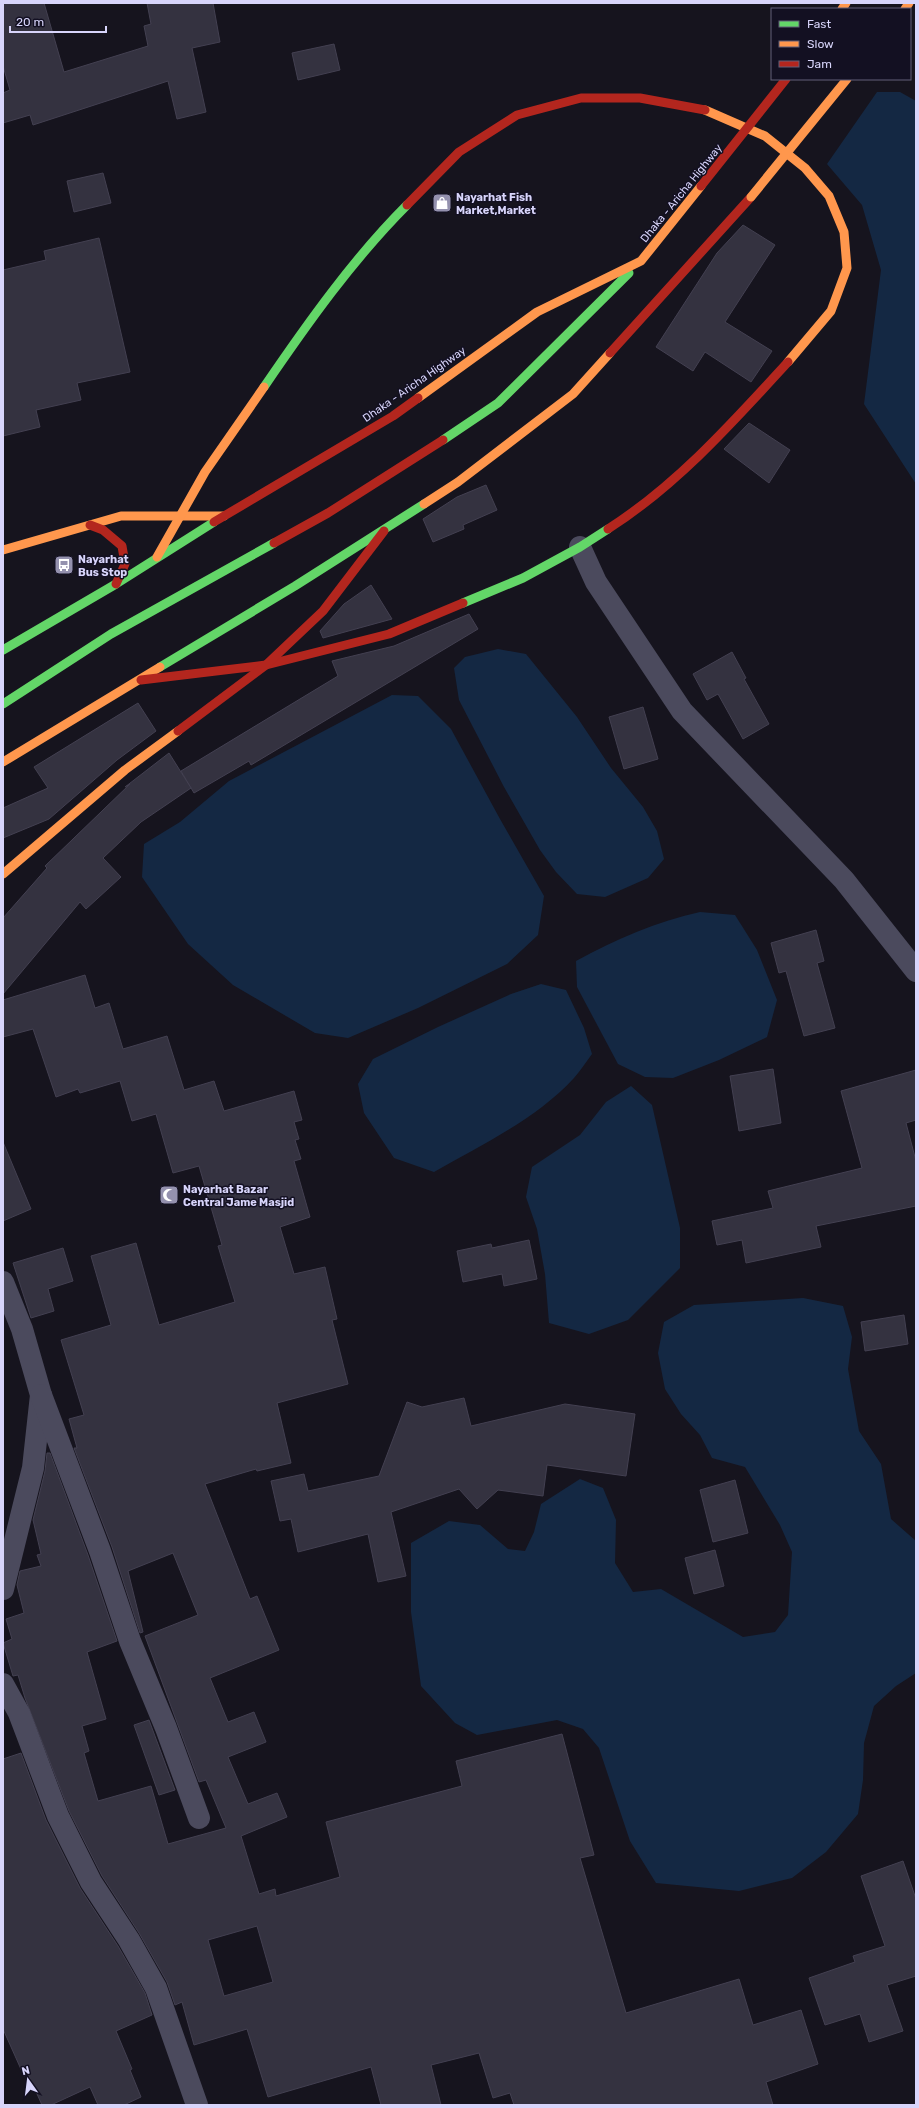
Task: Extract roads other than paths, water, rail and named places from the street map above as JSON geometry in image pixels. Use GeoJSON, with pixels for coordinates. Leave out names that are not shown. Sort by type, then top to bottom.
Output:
{"type":"FeatureCollection","features":[{"type":"Feature","properties":{"kind":"main road","name":"Dhaka - Aricha Highway"},"geometry":{"type":"LineString","coordinates":[[3,650],[116,584],[224,516],[393,416],[537,312],[641,261],[785,80]]}},
{"type":"Feature","properties":{"kind":"main road"},"geometry":{"type":"LineString","coordinates":[[3,762],[295,586],[458,482],[573,394],[751,197],[846,80]]}},
{"type":"Feature","properties":{"kind":"main road"},"geometry":{"type":"LineString","coordinates":[[141,680],[266,665],[389,634],[523,578],[580,547],[636,511],[721,435],[790,360],[831,311],[847,268],[844,232],[829,196],[805,168],[765,136],[704,110],[640,98],[581,98],[517,115],[459,152],[378,234],[292,346],[205,472],[157,558]]}},
{"type":"Feature","properties":{"kind":"main road"},"geometry":{"type":"LineString","coordinates":[[3,704],[111,634],[328,513],[415,459],[498,403],[641,261]]}},
{"type":"Feature","properties":{"kind":"main road"},"geometry":{"type":"LineString","coordinates":[[3,550],[122,516],[224,516]]}},
{"type":"Feature","properties":{"kind":"main road"},"geometry":{"type":"LineString","coordinates":[[90,524],[103,530],[122,546],[125,564],[116,584]]}},
{"type":"Feature","properties":{"kind":"main road"},"geometry":{"type":"LineString","coordinates":[[3,874],[125,770],[266,665],[323,611],[387,526]]}},
{"type":"Feature","properties":{"kind":"street"},"geometry":{"type":"LineString","coordinates":[[580,547],[596,582],[682,711],[844,880],[916,971]]}},
{"type":"Feature","properties":{"kind":"street"},"geometry":{"type":"LineString","coordinates":[[3,1282],[22,1329],[41,1395],[100,1551],[130,1641],[166,1728],[199,1818]]}},
{"type":"Feature","properties":{"kind":"street"},"geometry":{"type":"LineString","coordinates":[[3,1589],[33,1468],[41,1395]]}},
{"type":"Feature","properties":{"kind":"street"},"geometry":{"type":"LineString","coordinates":[[3,1684],[19,1713],[58,1816],[91,1882],[129,1940],[156,1988],[197,2105]]}},
{"type":"Feature","properties":{"kind":"water"},"geometry":{"type":"Polygon","coordinates":[[[877,92],[900,92],[916,101],[916,484],[864,404],[881,270],[862,205],[827,164],[877,92]]]}},
{"type":"Feature","properties":{"kind":"water"},"geometry":{"type":"Polygon","coordinates":[[[498,649],[526,654],[577,717],[611,768],[643,807],[657,831],[664,859],[648,878],[605,897],[577,894],[556,872],[540,850],[504,787],[459,700],[454,668],[465,657],[498,649]]]}},
{"type":"Feature","properties":{"kind":"water"},"geometry":{"type":"Polygon","coordinates":[[[392,695],[418,696],[451,729],[544,896],[538,935],[507,964],[418,1008],[348,1038],[315,1033],[233,985],[188,944],[142,877],[144,844],[180,822],[229,781],[392,695]]]}},
{"type":"Feature","properties":{"kind":"water"},"geometry":{"type":"Polygon","coordinates":[[[700,912],[735,915],[757,950],[777,1000],[767,1037],[719,1060],[673,1078],[645,1077],[618,1064],[577,987],[576,961],[606,945],[636,932],[700,912]]]}},
{"type":"Feature","properties":{"kind":"water"},"geometry":{"type":"Polygon","coordinates":[[[541,984],[566,990],[584,1028],[592,1054],[574,1078],[559,1093],[525,1119],[490,1141],[434,1172],[394,1158],[364,1113],[358,1084],[373,1059],[438,1027],[511,994],[541,984]]]}},
{"type":"Feature","properties":{"kind":"water"},"geometry":{"type":"Polygon","coordinates":[[[631,1086],[652,1105],[680,1228],[680,1268],[628,1320],[589,1334],[549,1323],[545,1274],[537,1229],[526,1197],[532,1167],[580,1135],[606,1102],[631,1086]]]}},
{"type":"Feature","properties":{"kind":"water"},"geometry":{"type":"Polygon","coordinates":[[[803,1298],[843,1306],[852,1337],[848,1369],[859,1431],[881,1464],[891,1519],[916,1541],[916,1673],[896,1686],[874,1706],[864,1743],[863,1780],[858,1814],[826,1852],[792,1878],[739,1891],[656,1883],[630,1841],[599,1748],[583,1729],[557,1720],[477,1735],[455,1723],[421,1686],[411,1612],[411,1543],[449,1521],[480,1525],[508,1549],[525,1551],[534,1532],[541,1504],[580,1479],[603,1488],[616,1520],[615,1563],[633,1592],[661,1589],[743,1637],[775,1632],[788,1615],[792,1552],[780,1525],[745,1467],[712,1458],[700,1435],[681,1414],[665,1389],[658,1353],[664,1322],[694,1305],[803,1298]]]}},
{"type":"Feature","properties":{"kind":"place","name":"Nayarhat Fish Market,Market"},"geometry":{"type":"Point","coordinates":[442,203]}},
{"type":"Feature","properties":{"kind":"place","name":"Nayarhat Bus Stop"},"geometry":{"type":"Point","coordinates":[64,565]}},
{"type":"Feature","properties":{"kind":"place","name":"Nayarhat Bazar Central Jame Masjid"},"geometry":{"type":"Point","coordinates":[169,1195]}}]}
